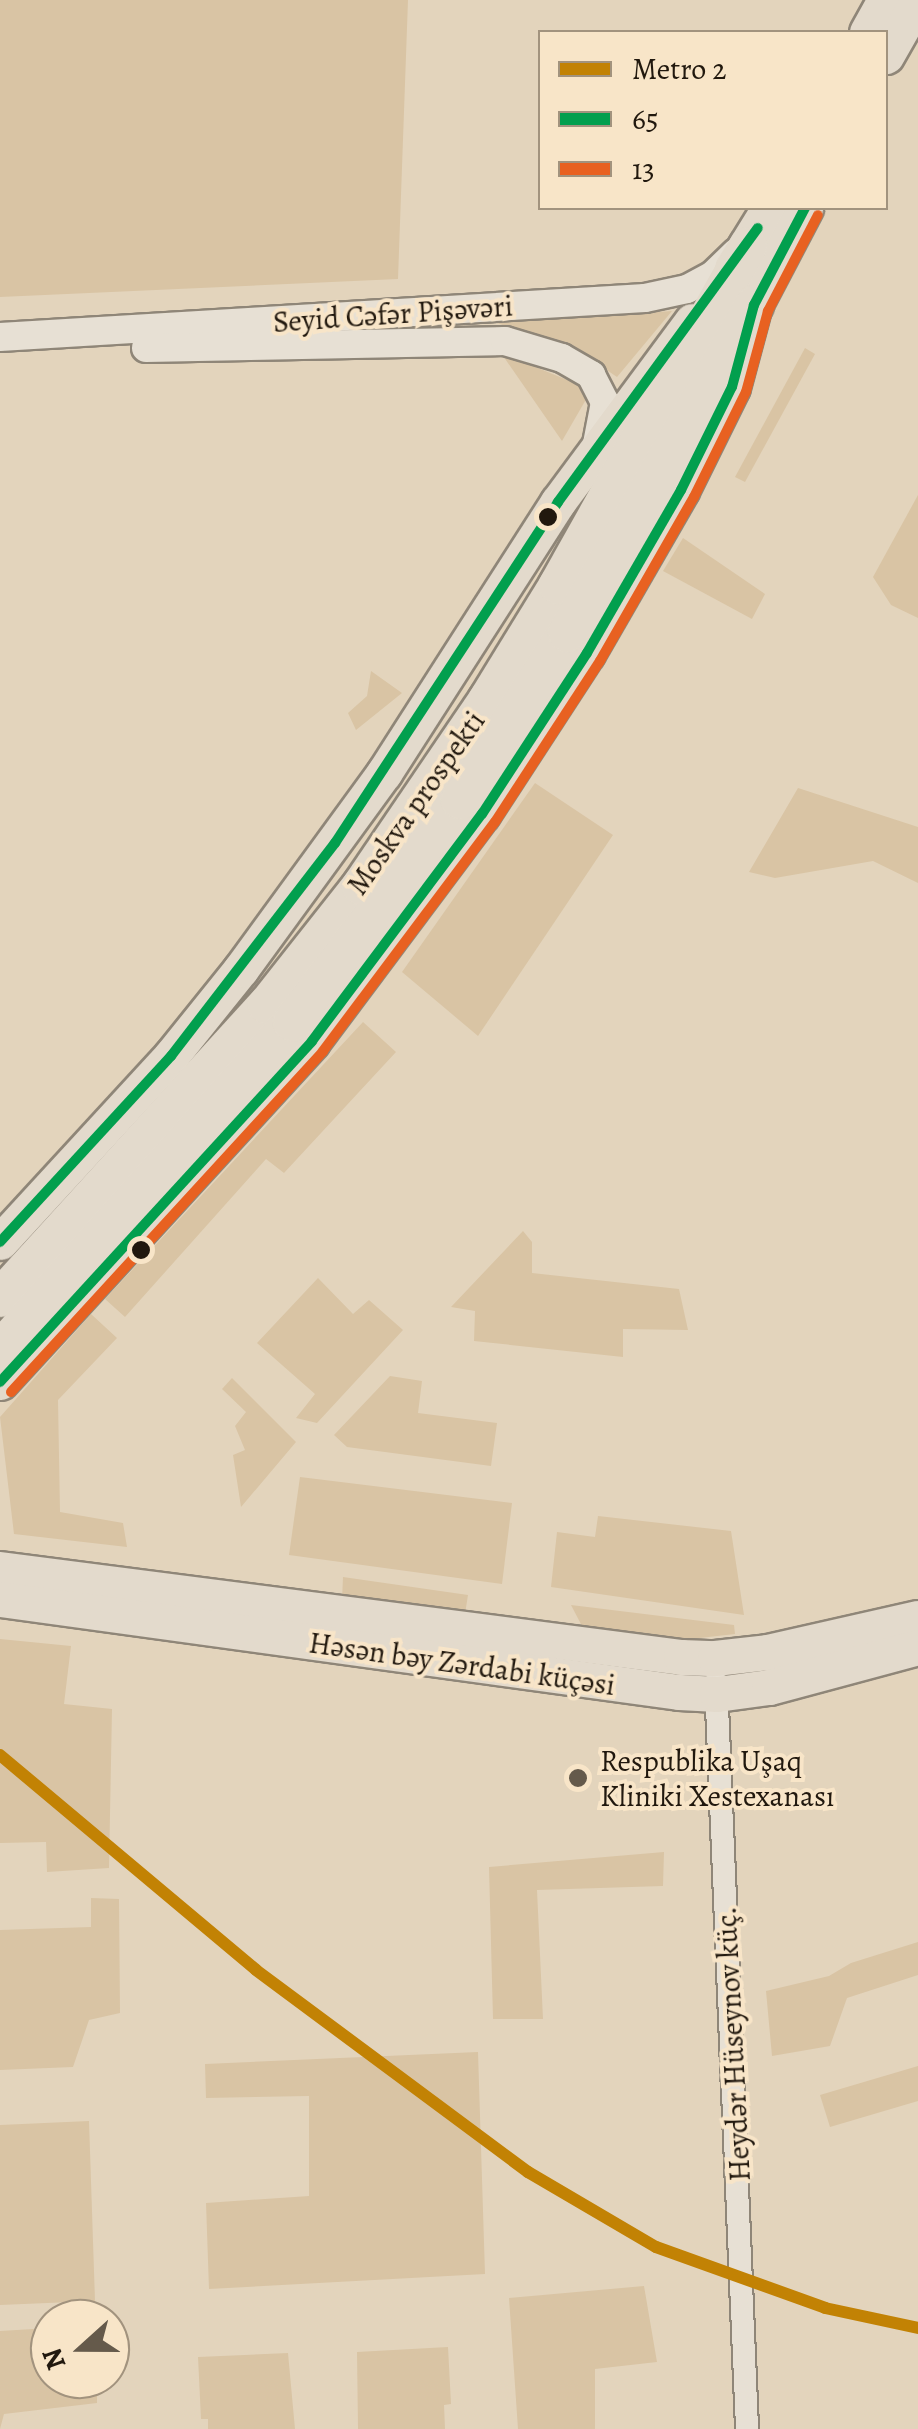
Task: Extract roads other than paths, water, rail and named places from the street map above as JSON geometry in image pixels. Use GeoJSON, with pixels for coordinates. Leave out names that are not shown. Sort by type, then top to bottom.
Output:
{"type":"FeatureCollection","features":[{"type":"Feature","properties":{"kind":"highway","name":"Moskva prospekti"},"geometry":{"type":"LineString","coordinates":[[0,1350],[48,1274],[361,886],[488,699],[558,585],[759,227]]}},
{"type":"Feature","properties":{"kind":"highway","name":"Moskva prospekti"},"geometry":{"type":"LineString","coordinates":[[0,1298],[48,1274],[292,1022],[460,800],[567,633],[754,304]]}},
{"type":"Feature","properties":{"kind":"main road"},"geometry":{"type":"LineString","coordinates":[[868,30],[886,0]]}},
{"type":"Feature","properties":{"kind":"main road"},"geometry":{"type":"LineString","coordinates":[[888,52],[918,0]]}},
{"type":"Feature","properties":{"kind":"main road"},"geometry":{"type":"LineString","coordinates":[[0,1382],[312,1041],[482,814],[588,653],[681,490],[732,386],[754,304],[804,210]]}},
{"type":"Feature","properties":{"kind":"main road"},"geometry":{"type":"LineString","coordinates":[[0,1242],[171,1056],[300,891],[384,773],[596,448],[759,227]]}},
{"type":"Feature","properties":{"kind":"main road"},"geometry":{"type":"LineString","coordinates":[[0,1552],[50,1578]]}},
{"type":"Feature","properties":{"kind":"main road","name":"Həsən bəy Zərdabi küçəsi"},"geometry":{"type":"LineString","coordinates":[[1,1589],[50,1578],[698,1657],[767,1652],[918,1618]]}},
{"type":"Feature","properties":{"kind":"main road","name":"Həsən bəy Zərdabi küçəsi"},"geometry":{"type":"LineString","coordinates":[[1,1589],[679,1692],[717,1694],[768,1687],[918,1646]]}},
{"type":"Feature","properties":{"kind":"main road"},"geometry":{"type":"LineString","coordinates":[[679,1692],[698,1657]]}},
{"type":"Feature","properties":{"kind":"street","name":"Seyid Cəfər Pişəvəri"},"geometry":{"type":"LineString","coordinates":[[0,356],[394,329],[672,293],[713,275],[759,227]]}},
{"type":"Feature","properties":{"kind":"street","name":"Seyid Cəfər Pişəvəri"},"geometry":{"type":"LineString","coordinates":[[0,336],[394,329],[505,341],[578,365],[592,375],[605,402],[596,448]]}},
{"type":"Feature","properties":{"kind":"street","name":"Heydər Hüseynov küç."},"geometry":{"type":"LineString","coordinates":[[698,1657],[717,1694],[746,2429]]}},
{"type":"Feature","properties":{"kind":"metro line","name":"2"},"geometry":{"type":"LineString","coordinates":[[0,1755],[256,1970],[528,2172],[656,2247],[825,2308],[918,2328]]}},
{"type":"Feature","properties":{"kind":"place","name":"Respublika Uşaq Kliniki Xestexanası"},"geometry":{"type":"Point","coordinates":[578,1778]}}]}
